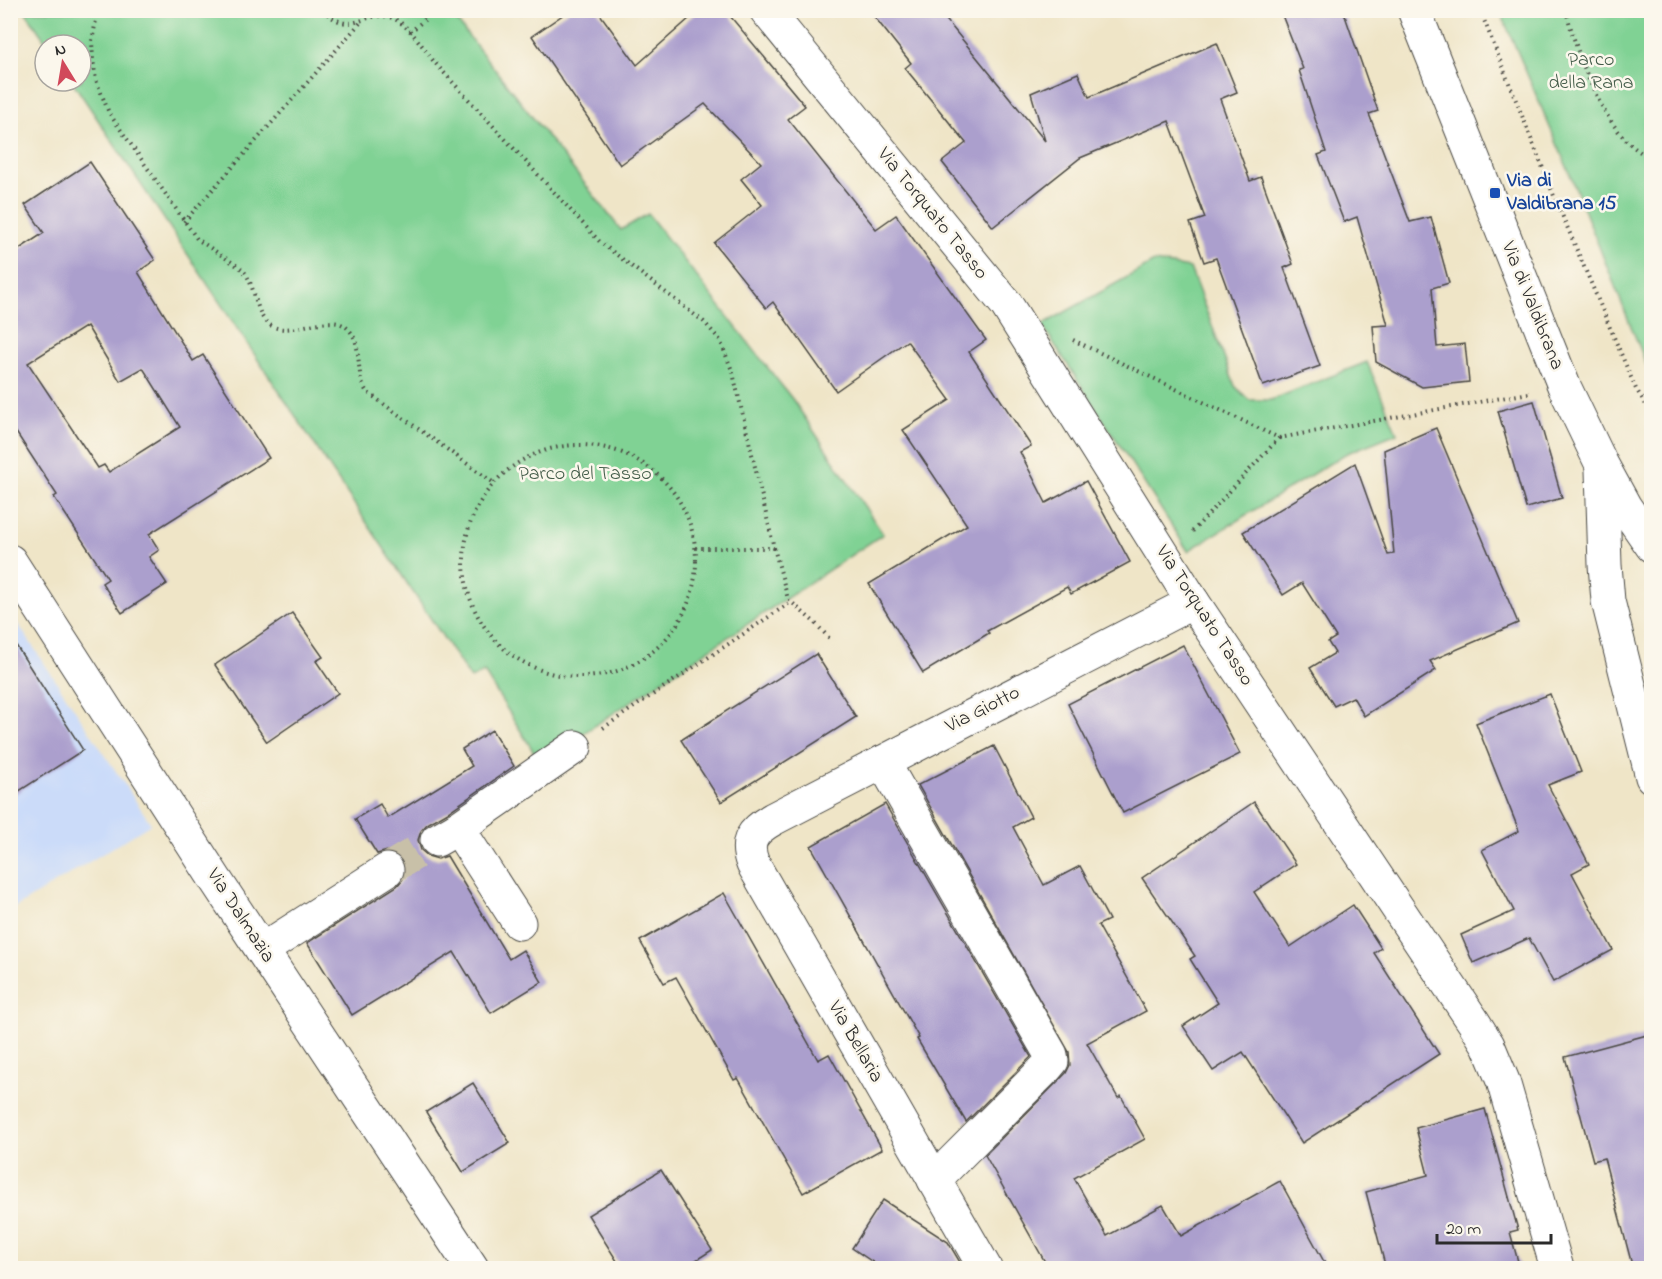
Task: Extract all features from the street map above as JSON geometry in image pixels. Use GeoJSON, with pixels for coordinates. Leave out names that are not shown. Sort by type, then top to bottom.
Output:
{"type":"FeatureCollection","features":[{"type":"Feature","properties":{"kind":"street","name":"Via Torquato Tasso"},"geometry":{"type":"LineString","coordinates":[[766,10],[1006,304],[1193,602],[1488,1045],[1503,1081],[1557,1269]]}},
{"type":"Feature","properties":{"kind":"street","name":"Via di Valdibrana"},"geometry":{"type":"LineString","coordinates":[[1414,10],[1564,386],[1625,507],[1652,546]]}},
{"type":"Feature","properties":{"kind":"street"},"geometry":{"type":"LineString","coordinates":[[1602,465],[1608,601],[1652,777]]}},
{"type":"Feature","properties":{"kind":"street","name":"Via Dalmazia"},"geometry":{"type":"LineString","coordinates":[[10,561],[471,1269]]}},
{"type":"Feature","properties":{"kind":"street","name":"Via Giotto"},"geometry":{"type":"LineString","coordinates":[[773,819],[1193,602]]}},
{"type":"Feature","properties":{"kind":"street"},"geometry":{"type":"LineString","coordinates":[[519,923],[448,834],[575,747]]}},
{"type":"Feature","properties":{"kind":"street"},"geometry":{"type":"LineString","coordinates":[[884,762],[1051,1055],[1052,1061],[934,1180]]}},
{"type":"Feature","properties":{"kind":"street","name":"Via Bellaria"},"geometry":{"type":"LineString","coordinates":[[773,819],[755,832],[749,842],[748,853],[753,864],[985,1269]]}},
{"type":"Feature","properties":{"kind":"street"},"geometry":{"type":"LineString","coordinates":[[262,950],[387,870]]}},
{"type":"Feature","properties":{"kind":"path"},"geometry":{"type":"LineString","coordinates":[[98,10],[92,41],[93,60],[96,80],[109,113],[184,222],[204,245],[242,268],[247,274],[264,320],[269,325],[284,329],[330,323],[346,327],[355,341],[360,378],[368,392],[494,483]]}},
{"type":"Feature","properties":{"kind":"path"},"geometry":{"type":"LineString","coordinates":[[323,10],[339,23],[350,24],[379,17],[390,18],[410,32],[435,63],[600,242],[704,322],[720,340],[733,373],[788,599],[831,640]]}},
{"type":"Feature","properties":{"kind":"path"},"geometry":{"type":"LineString","coordinates":[[410,32],[436,10]]}},
{"type":"Feature","properties":{"kind":"path"},"geometry":{"type":"LineString","coordinates":[[1480,10],[1572,239],[1636,388],[1652,414]]}},
{"type":"Feature","properties":{"kind":"path"},"geometry":{"type":"LineString","coordinates":[[1566,10],[1574,44],[1608,119],[1640,154],[1652,159]]}},
{"type":"Feature","properties":{"kind":"path"},"geometry":{"type":"LineString","coordinates":[[184,222],[362,21]]}},
{"type":"Feature","properties":{"kind":"path"},"geometry":{"type":"LineString","coordinates":[[1063,335],[1279,438],[1519,395]]}},
{"type":"Feature","properties":{"kind":"path"},"geometry":{"type":"LineString","coordinates":[[1190,534],[1279,438]]}},
{"type":"Feature","properties":{"kind":"path"},"geometry":{"type":"LineString","coordinates":[[583,445],[615,451],[645,465],[670,488],[687,516],[695,548],[696,569],[692,590],[675,628],[645,657],[607,674],[585,677],[544,672],[507,652],[479,620],[468,591],[464,560],[465,539],[471,519],[494,483],[519,462],[550,450],[583,445]]}},
{"type":"Feature","properties":{"kind":"path"},"geometry":{"type":"LineString","coordinates":[[695,548],[774,548]]}},
{"type":"Feature","properties":{"kind":"path"},"geometry":{"type":"LineString","coordinates":[[575,747],[791,602]]}},
{"type":"Feature","properties":{"kind":"shaded area"},"geometry":{"type":"Polygon","coordinates":[[[10,612],[151,824],[11,910],[10,910],[10,612]]]}},
{"type":"Feature","properties":{"kind":"green space","name":"Parco del Tasso"},"geometry":{"type":"Polygon","coordinates":[[[25,11],[449,11],[621,230],[648,214],[793,400],[883,534],[540,762],[484,672],[471,679],[80,93],[93,93],[93,33],[40,33],[25,11]]]}},
{"type":"Feature","properties":{"kind":"green space","name":"Parco della Rana"},"geometry":{"type":"Polygon","coordinates":[[[1500,11],[1651,11],[1651,376],[1567,167],[1500,11]]]}},
{"type":"Feature","properties":{"kind":"green space"},"geometry":{"type":"Polygon","coordinates":[[[1154,262],[1190,268],[1235,386],[1249,400],[1271,400],[1367,362],[1397,433],[1345,454],[1188,551],[1042,325],[1154,262]]]}},
{"type":"Feature","properties":{"kind":"building"},"geometry":{"type":"Polygon","coordinates":[[[570,10],[597,10],[637,65],[699,10],[725,10],[805,106],[788,119],[876,229],[896,215],[986,340],[969,352],[1031,446],[1020,452],[1046,503],[1086,481],[1130,562],[1071,594],[1067,587],[987,631],[989,633],[923,673],[869,584],[967,525],[903,430],[950,400],[907,341],[836,391],[773,302],[766,308],[714,243],[762,205],[741,179],[761,163],[705,104],[620,165],[532,36],[570,10]]]}},
{"type":"Feature","properties":{"kind":"building"},"geometry":{"type":"Polygon","coordinates":[[[869,10],[939,11],[1045,141],[1031,93],[1078,73],[1089,97],[1217,43],[1237,92],[1220,99],[1250,181],[1261,177],[1293,264],[1284,268],[1320,366],[1263,386],[1216,258],[1204,262],[1190,223],[1205,218],[1169,121],[1080,158],[993,227],[942,162],[966,143],[905,68],[911,63],[869,10]]]}},
{"type":"Feature","properties":{"kind":"building"},"geometry":{"type":"Polygon","coordinates":[[[1280,10],[1343,10],[1378,111],[1369,114],[1410,222],[1431,217],[1449,283],[1432,288],[1437,347],[1465,344],[1469,382],[1422,387],[1376,362],[1373,326],[1388,325],[1357,217],[1344,222],[1318,155],[1326,152],[1299,70],[1303,69],[1280,10]]]}},
{"type":"Feature","properties":{"kind":"building"},"geometry":{"type":"Polygon","coordinates":[[[90,162],[155,260],[138,272],[193,361],[203,355],[269,458],[149,534],[159,550],[149,557],[167,584],[122,613],[102,583],[108,579],[54,497],[57,495],[10,423],[10,255],[44,233],[25,205],[90,162]],[[87,326],[28,363],[98,468],[104,465],[109,472],[180,427],[143,368],[120,381],[87,326]]]}},
{"type":"Feature","properties":{"kind":"building"},"geometry":{"type":"Polygon","coordinates":[[[1534,401],[1562,498],[1526,508],[1498,411],[1534,401]]]}},
{"type":"Feature","properties":{"kind":"building"},"geometry":{"type":"Polygon","coordinates":[[[1436,428],[1518,623],[1430,661],[1436,670],[1364,716],[1353,697],[1334,706],[1310,668],[1335,653],[1328,642],[1336,637],[1302,583],[1283,595],[1243,532],[1355,463],[1388,555],[1394,554],[1384,450],[1436,428]]]}},
{"type":"Feature","properties":{"kind":"building"},"geometry":{"type":"Polygon","coordinates":[[[292,613],[323,657],[316,661],[338,693],[267,742],[215,665],[292,613]]]}},
{"type":"Feature","properties":{"kind":"building"},"geometry":{"type":"Polygon","coordinates":[[[10,636],[83,750],[10,797],[10,636]]]}},
{"type":"Feature","properties":{"kind":"building"},"geometry":{"type":"Polygon","coordinates":[[[1183,645],[1240,754],[1123,813],[1068,704],[1183,645]]]}},
{"type":"Feature","properties":{"kind":"building"},"geometry":{"type":"Polygon","coordinates":[[[816,654],[856,717],[721,802],[681,740],[816,654]]]}},
{"type":"Feature","properties":{"kind":"building"},"geometry":{"type":"Polygon","coordinates":[[[1550,694],[1581,772],[1548,785],[1589,864],[1572,873],[1613,950],[1553,982],[1529,938],[1473,963],[1461,935],[1514,911],[1482,850],[1519,831],[1476,723],[1550,694]]]}},
{"type":"Feature","properties":{"kind":"building"},"geometry":{"type":"Polygon","coordinates":[[[492,730],[514,766],[427,824],[418,840],[421,850],[428,856],[438,859],[447,856],[509,959],[523,950],[542,982],[491,1013],[454,952],[352,1015],[307,943],[397,886],[406,870],[403,860],[396,854],[387,851],[377,854],[355,819],[380,804],[388,818],[472,766],[462,749],[492,730]]]}},
{"type":"Feature","properties":{"kind":"building"},"geometry":{"type":"Polygon","coordinates":[[[994,746],[1031,817],[1013,827],[1044,885],[1080,866],[1109,920],[1098,925],[1146,1011],[1087,1043],[1118,1098],[1121,1096],[1145,1139],[1074,1178],[1107,1236],[1163,1205],[1181,1236],[1280,1181],[1328,1269],[1049,1269],[985,1155],[1066,1073],[1070,1065],[1069,1052],[918,785],[994,746]]]}},
{"type":"Feature","properties":{"kind":"building"},"geometry":{"type":"Polygon","coordinates":[[[1254,802],[1296,864],[1254,892],[1290,947],[1353,905],[1381,948],[1374,953],[1439,1054],[1302,1143],[1243,1052],[1213,1071],[1183,1026],[1218,1003],[1190,959],[1195,956],[1142,878],[1254,802]]]}},
{"type":"Feature","properties":{"kind":"building"},"geometry":{"type":"Polygon","coordinates":[[[885,804],[1031,1057],[966,1122],[917,1039],[919,1038],[811,846],[885,804]]]}},
{"type":"Feature","properties":{"kind":"building"},"geometry":{"type":"Polygon","coordinates":[[[724,893],[818,1060],[829,1054],[882,1149],[803,1193],[738,1078],[734,1080],[676,977],[664,983],[640,941],[724,893]]]}},
{"type":"Feature","properties":{"kind":"building"},"geometry":{"type":"Polygon","coordinates":[[[1647,1035],[1652,1052],[1652,1269],[1633,1269],[1604,1158],[1593,1161],[1565,1057],[1647,1035]]]}},
{"type":"Feature","properties":{"kind":"building"},"geometry":{"type":"Polygon","coordinates":[[[473,1083],[510,1143],[463,1172],[426,1112],[473,1083]]]}},
{"type":"Feature","properties":{"kind":"building"},"geometry":{"type":"Polygon","coordinates":[[[1485,1109],[1518,1230],[1510,1232],[1520,1269],[1386,1269],[1366,1192],[1428,1175],[1416,1128],[1485,1109]]]}},
{"type":"Feature","properties":{"kind":"building"},"geometry":{"type":"Polygon","coordinates":[[[661,1170],[712,1250],[682,1269],[622,1269],[588,1215],[661,1170]]]}},
{"type":"Feature","properties":{"kind":"building"},"geometry":{"type":"Polygon","coordinates":[[[883,1200],[948,1242],[964,1269],[883,1269],[852,1248],[883,1200]]]}},
{"type":"Feature","properties":{"kind":"tunnel"},"geometry":{"type":"LineString","coordinates":[[387,870],[437,840]]}},
{"type":"Feature","properties":{"kind":"place","name":"Via di Valdibrana 15"},"geometry":{"type":"Point","coordinates":[1495,193]}}]}
